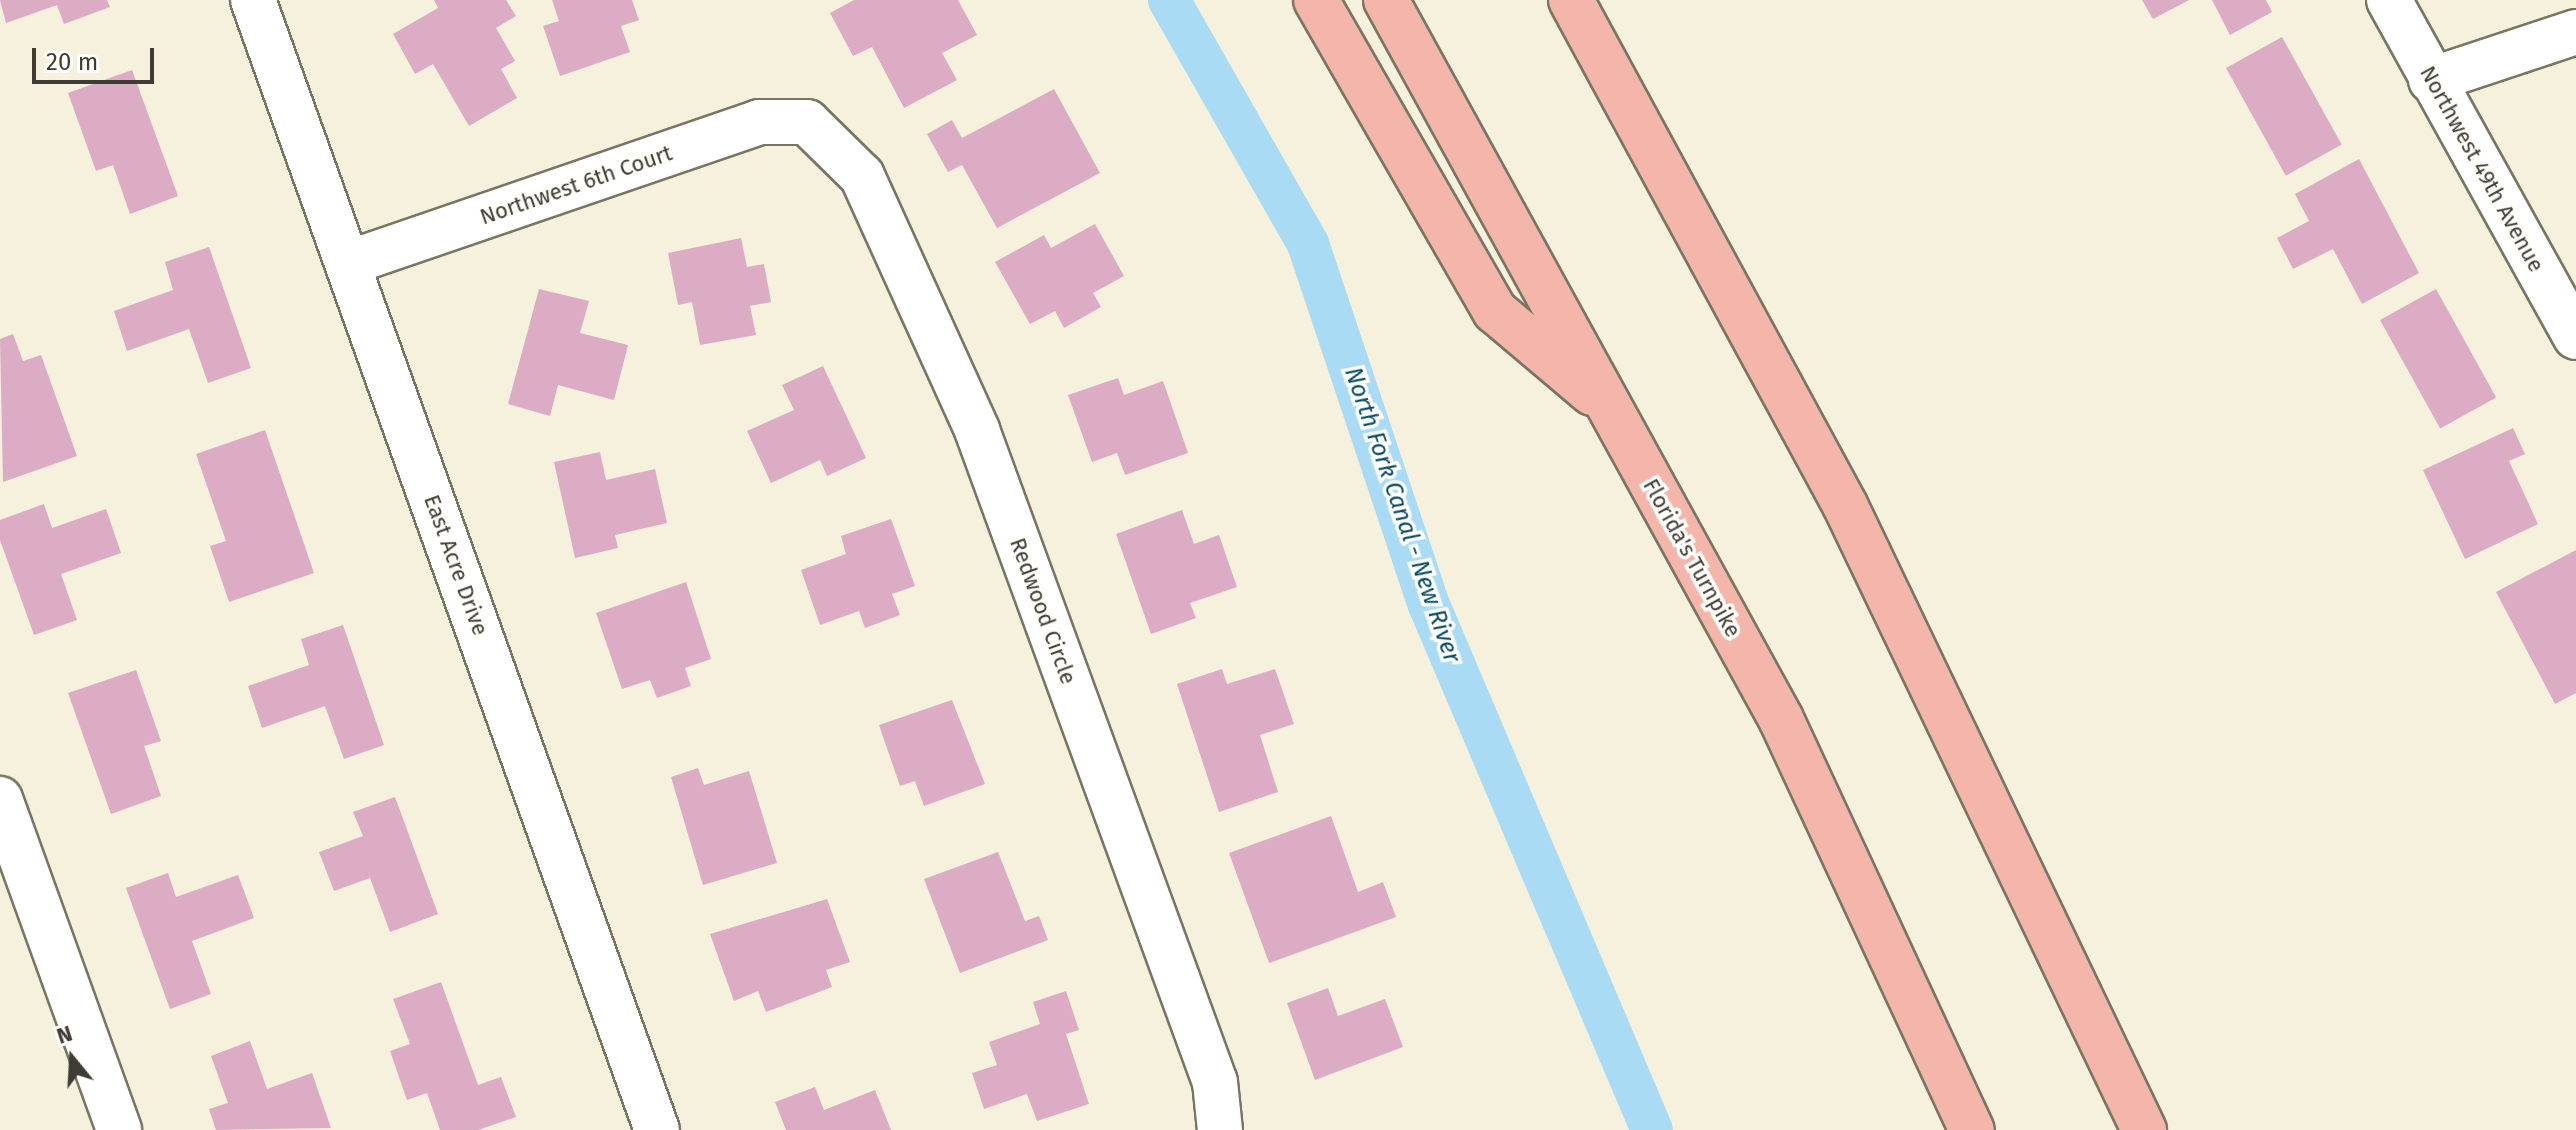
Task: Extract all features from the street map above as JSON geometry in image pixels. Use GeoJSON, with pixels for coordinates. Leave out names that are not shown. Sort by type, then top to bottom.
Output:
{"type":"FeatureCollection","features":[{"type":"Feature","properties":{"kind":"highway"},"geometry":{"type":"LineString","coordinates":[[1316,0],[1495,311],[1610,408]]}},
{"type":"Feature","properties":{"kind":"highway","name":"Florida's Turnpike"},"geometry":{"type":"LineString","coordinates":[[1386,0],[1781,719],[1972,1130]]}},
{"type":"Feature","properties":{"kind":"highway"},"geometry":{"type":"LineString","coordinates":[[1571,0],[1845,505],[2144,1130]]}},
{"type":"Feature","properties":{"kind":"street","name":"East Acre Drive"},"geometry":{"type":"LineString","coordinates":[[253,0],[657,1130]]}},
{"type":"Feature","properties":{"kind":"street","name":"Northwest 49th Avenue"},"geometry":{"type":"LineString","coordinates":[[2389,0],[2576,337]]}},
{"type":"Feature","properties":{"kind":"street"},"geometry":{"type":"LineString","coordinates":[[2431,80],[2576,32]]}},
{"type":"Feature","properties":{"kind":"street","name":"Northwest 6th Court"},"geometry":{"type":"LineString","coordinates":[[348,263],[759,122],[807,122]]}},
{"type":"Feature","properties":{"kind":"street","name":"Redwood Circle"},"geometry":{"type":"LineString","coordinates":[[807,122],[862,176],[977,430],[1215,1082],[1220,1130]]}},
{"type":"Feature","properties":{"kind":"street"},"geometry":{"type":"LineString","coordinates":[[0,799],[119,1130]]}},
{"type":"Feature","properties":{"kind":"building"},"geometry":{"type":"Polygon","coordinates":[[[0,0],[107,0],[110,7],[64,24],[57,5],[6,23],[0,0]]]}},
{"type":"Feature","properties":{"kind":"building"},"geometry":{"type":"Polygon","coordinates":[[[434,0],[506,0],[516,16],[496,28],[515,61],[501,69],[517,98],[469,126],[433,64],[415,74],[393,34],[438,8],[434,0]]]}},
{"type":"Feature","properties":{"kind":"building"},"geometry":{"type":"Polygon","coordinates":[[[552,0],[632,0],[639,20],[621,26],[630,52],[560,76],[543,26],[559,21],[552,0]]]}},
{"type":"Feature","properties":{"kind":"building"},"geometry":{"type":"Polygon","coordinates":[[[854,0],[958,0],[977,35],[942,53],[957,80],[904,108],[872,47],[853,56],[830,13],[854,0]]]}},
{"type":"Feature","properties":{"kind":"building"},"geometry":{"type":"Polygon","coordinates":[[[2142,0],[2189,0],[2153,19],[2142,0]]]}},
{"type":"Feature","properties":{"kind":"building"},"geometry":{"type":"Polygon","coordinates":[[[2212,0],[2266,0],[2272,12],[2230,35],[2212,0]]]}},
{"type":"Feature","properties":{"kind":"building"},"geometry":{"type":"Polygon","coordinates":[[[2282,37],[2342,145],[2286,176],[2226,68],[2282,37]]]}},
{"type":"Feature","properties":{"kind":"building"},"geometry":{"type":"Polygon","coordinates":[[[132,70],[178,196],[130,214],[113,165],[96,171],[68,93],[132,70]]]}},
{"type":"Feature","properties":{"kind":"building"},"geometry":{"type":"Polygon","coordinates":[[[1054,89],[1100,173],[997,228],[962,165],[948,172],[927,134],[952,120],[962,138],[1054,89]]]}},
{"type":"Feature","properties":{"kind":"building"},"geometry":{"type":"Polygon","coordinates":[[[2359,159],[2419,273],[2362,304],[2333,249],[2293,269],[2277,238],[2309,221],[2295,194],[2359,159]]]}},
{"type":"Feature","properties":{"kind":"building"},"geometry":{"type":"Polygon","coordinates":[[[1095,224],[1124,276],[1093,293],[1101,307],[1064,328],[1055,311],[1030,324],[995,262],[1044,235],[1051,248],[1095,224]]]}},
{"type":"Feature","properties":{"kind":"building"},"geometry":{"type":"Polygon","coordinates":[[[741,238],[747,267],[764,264],[771,302],[750,306],[756,335],[700,345],[692,302],[678,305],[668,253],[741,238]]]}},
{"type":"Feature","properties":{"kind":"building"},"geometry":{"type":"Polygon","coordinates":[[[209,247],[251,368],[208,383],[189,329],[127,351],[114,311],[173,290],[165,262],[209,247]]]}},
{"type":"Feature","properties":{"kind":"building"},"geometry":{"type":"Polygon","coordinates":[[[539,289],[589,301],[580,333],[628,345],[614,400],[558,385],[550,416],[508,404],[539,289]]]}},
{"type":"Feature","properties":{"kind":"building"},"geometry":{"type":"Polygon","coordinates":[[[2436,289],[2496,397],[2440,428],[2380,320],[2436,289]]]}},
{"type":"Feature","properties":{"kind":"building"},"geometry":{"type":"Polygon","coordinates":[[[13,334],[23,361],[41,355],[77,456],[3,482],[0,339],[13,334]]]}},
{"type":"Feature","properties":{"kind":"building"},"geometry":{"type":"Polygon","coordinates":[[[823,366],[866,458],[827,476],[820,460],[771,483],[747,431],[794,410],[782,385],[823,366]]]}},
{"type":"Feature","properties":{"kind":"building"},"geometry":{"type":"Polygon","coordinates":[[[1118,378],[1124,395],[1163,381],[1188,453],[1125,475],[1117,453],[1092,462],[1068,395],[1118,378]]]}},
{"type":"Feature","properties":{"kind":"building"},"geometry":{"type":"Polygon","coordinates":[[[2513,428],[2525,454],[2509,461],[2538,524],[2465,559],[2423,470],[2513,428]]]}},
{"type":"Feature","properties":{"kind":"building"},"geometry":{"type":"Polygon","coordinates":[[[265,430],[314,573],[229,602],[210,546],[226,541],[196,454],[265,430]]]}},
{"type":"Feature","properties":{"kind":"building"},"geometry":{"type":"Polygon","coordinates":[[[600,452],[606,480],[655,469],[667,523],[615,535],[618,548],[575,558],[554,462],[600,452]]]}},
{"type":"Feature","properties":{"kind":"building"},"geometry":{"type":"Polygon","coordinates":[[[44,504],[52,528],[106,509],[121,553],[61,574],[77,620],[34,635],[0,540],[0,520],[44,504]]]}},
{"type":"Feature","properties":{"kind":"building"},"geometry":{"type":"Polygon","coordinates":[[[1182,510],[1194,544],[1219,535],[1237,587],[1190,603],[1196,618],[1151,634],[1116,534],[1182,510]]]}},
{"type":"Feature","properties":{"kind":"building"},"geometry":{"type":"Polygon","coordinates":[[[891,519],[915,586],[892,594],[900,615],[865,628],[859,611],[820,625],[801,570],[846,554],[841,536],[891,519]]]}},
{"type":"Feature","properties":{"kind":"building"},"geometry":{"type":"Polygon","coordinates":[[[2576,550],[2576,693],[2555,704],[2496,592],[2576,550]]]}},
{"type":"Feature","properties":{"kind":"building"},"geometry":{"type":"Polygon","coordinates":[[[686,582],[711,659],[685,668],[691,686],[657,698],[650,680],[622,689],[596,613],[686,582]]]}},
{"type":"Feature","properties":{"kind":"building"},"geometry":{"type":"Polygon","coordinates":[[[343,625],[384,745],[344,759],[325,706],[262,728],[248,686],[309,665],[301,639],[343,625]]]}},
{"type":"Feature","properties":{"kind":"building"},"geometry":{"type":"Polygon","coordinates":[[[1222,669],[1227,684],[1275,669],[1294,724],[1260,735],[1278,792],[1219,812],[1177,684],[1222,669]]]}},
{"type":"Feature","properties":{"kind":"building"},"geometry":{"type":"Polygon","coordinates":[[[136,670],[161,741],[144,746],[161,796],[111,814],[68,693],[136,670]]]}},
{"type":"Feature","properties":{"kind":"building"},"geometry":{"type":"Polygon","coordinates":[[[952,700],[985,784],[924,806],[915,781],[900,786],[879,725],[952,700]]]}},
{"type":"Feature","properties":{"kind":"building"},"geometry":{"type":"Polygon","coordinates":[[[698,768],[704,785],[749,771],[777,863],[703,885],[671,777],[698,768]]]}},
{"type":"Feature","properties":{"kind":"building"},"geometry":{"type":"Polygon","coordinates":[[[395,797],[438,914],[390,932],[370,878],[334,891],[319,852],[363,836],[353,812],[395,797]]]}},
{"type":"Feature","properties":{"kind":"building"},"geometry":{"type":"Polygon","coordinates":[[[1331,816],[1358,892],[1383,882],[1396,917],[1269,963],[1229,853],[1331,816]]]}},
{"type":"Feature","properties":{"kind":"building"},"geometry":{"type":"Polygon","coordinates":[[[998,852],[1025,921],[1039,916],[1048,940],[960,973],[924,879],[998,852]]]}},
{"type":"Feature","properties":{"kind":"building"},"geometry":{"type":"Polygon","coordinates":[[[168,873],[176,897],[238,875],[254,918],[192,941],[211,994],[170,1009],[126,888],[168,873]]]}},
{"type":"Feature","properties":{"kind":"building"},"geometry":{"type":"Polygon","coordinates":[[[827,899],[850,962],[826,970],[832,987],[766,1012],[758,991],[734,1001],[710,934],[827,899]]]}},
{"type":"Feature","properties":{"kind":"building"},"geometry":{"type":"Polygon","coordinates":[[[441,982],[478,1085],[501,1077],[516,1117],[478,1130],[440,1130],[427,1093],[407,1100],[390,1051],[410,1044],[393,999],[441,982]]]}},
{"type":"Feature","properties":{"kind":"building"},"geometry":{"type":"Polygon","coordinates":[[[1328,988],[1338,1016],[1385,999],[1403,1047],[1315,1080],[1287,1003],[1328,988]]]}},
{"type":"Feature","properties":{"kind":"building"},"geometry":{"type":"Polygon","coordinates":[[[1066,991],[1079,1030],[1066,1034],[1089,1104],[1037,1121],[1027,1094],[984,1109],[972,1073],[997,1065],[989,1042],[1040,1024],[1033,1002],[1066,991]]]}},
{"type":"Feature","properties":{"kind":"building"},"geometry":{"type":"Polygon","coordinates":[[[250,1041],[267,1089],[312,1073],[331,1128],[216,1130],[209,1109],[228,1103],[211,1056],[250,1041]]]}},
{"type":"Feature","properties":{"kind":"building"},"geometry":{"type":"Polygon","coordinates":[[[815,1087],[824,1110],[875,1090],[891,1130],[786,1130],[775,1102],[815,1087]]]}},
{"type":"Feature","properties":{"kind":"waterway","name":"North Fork Canal - New River"},"geometry":{"type":"LineString","coordinates":[[1169,0],[1308,244],[1429,605],[1652,1130]]}}]}
